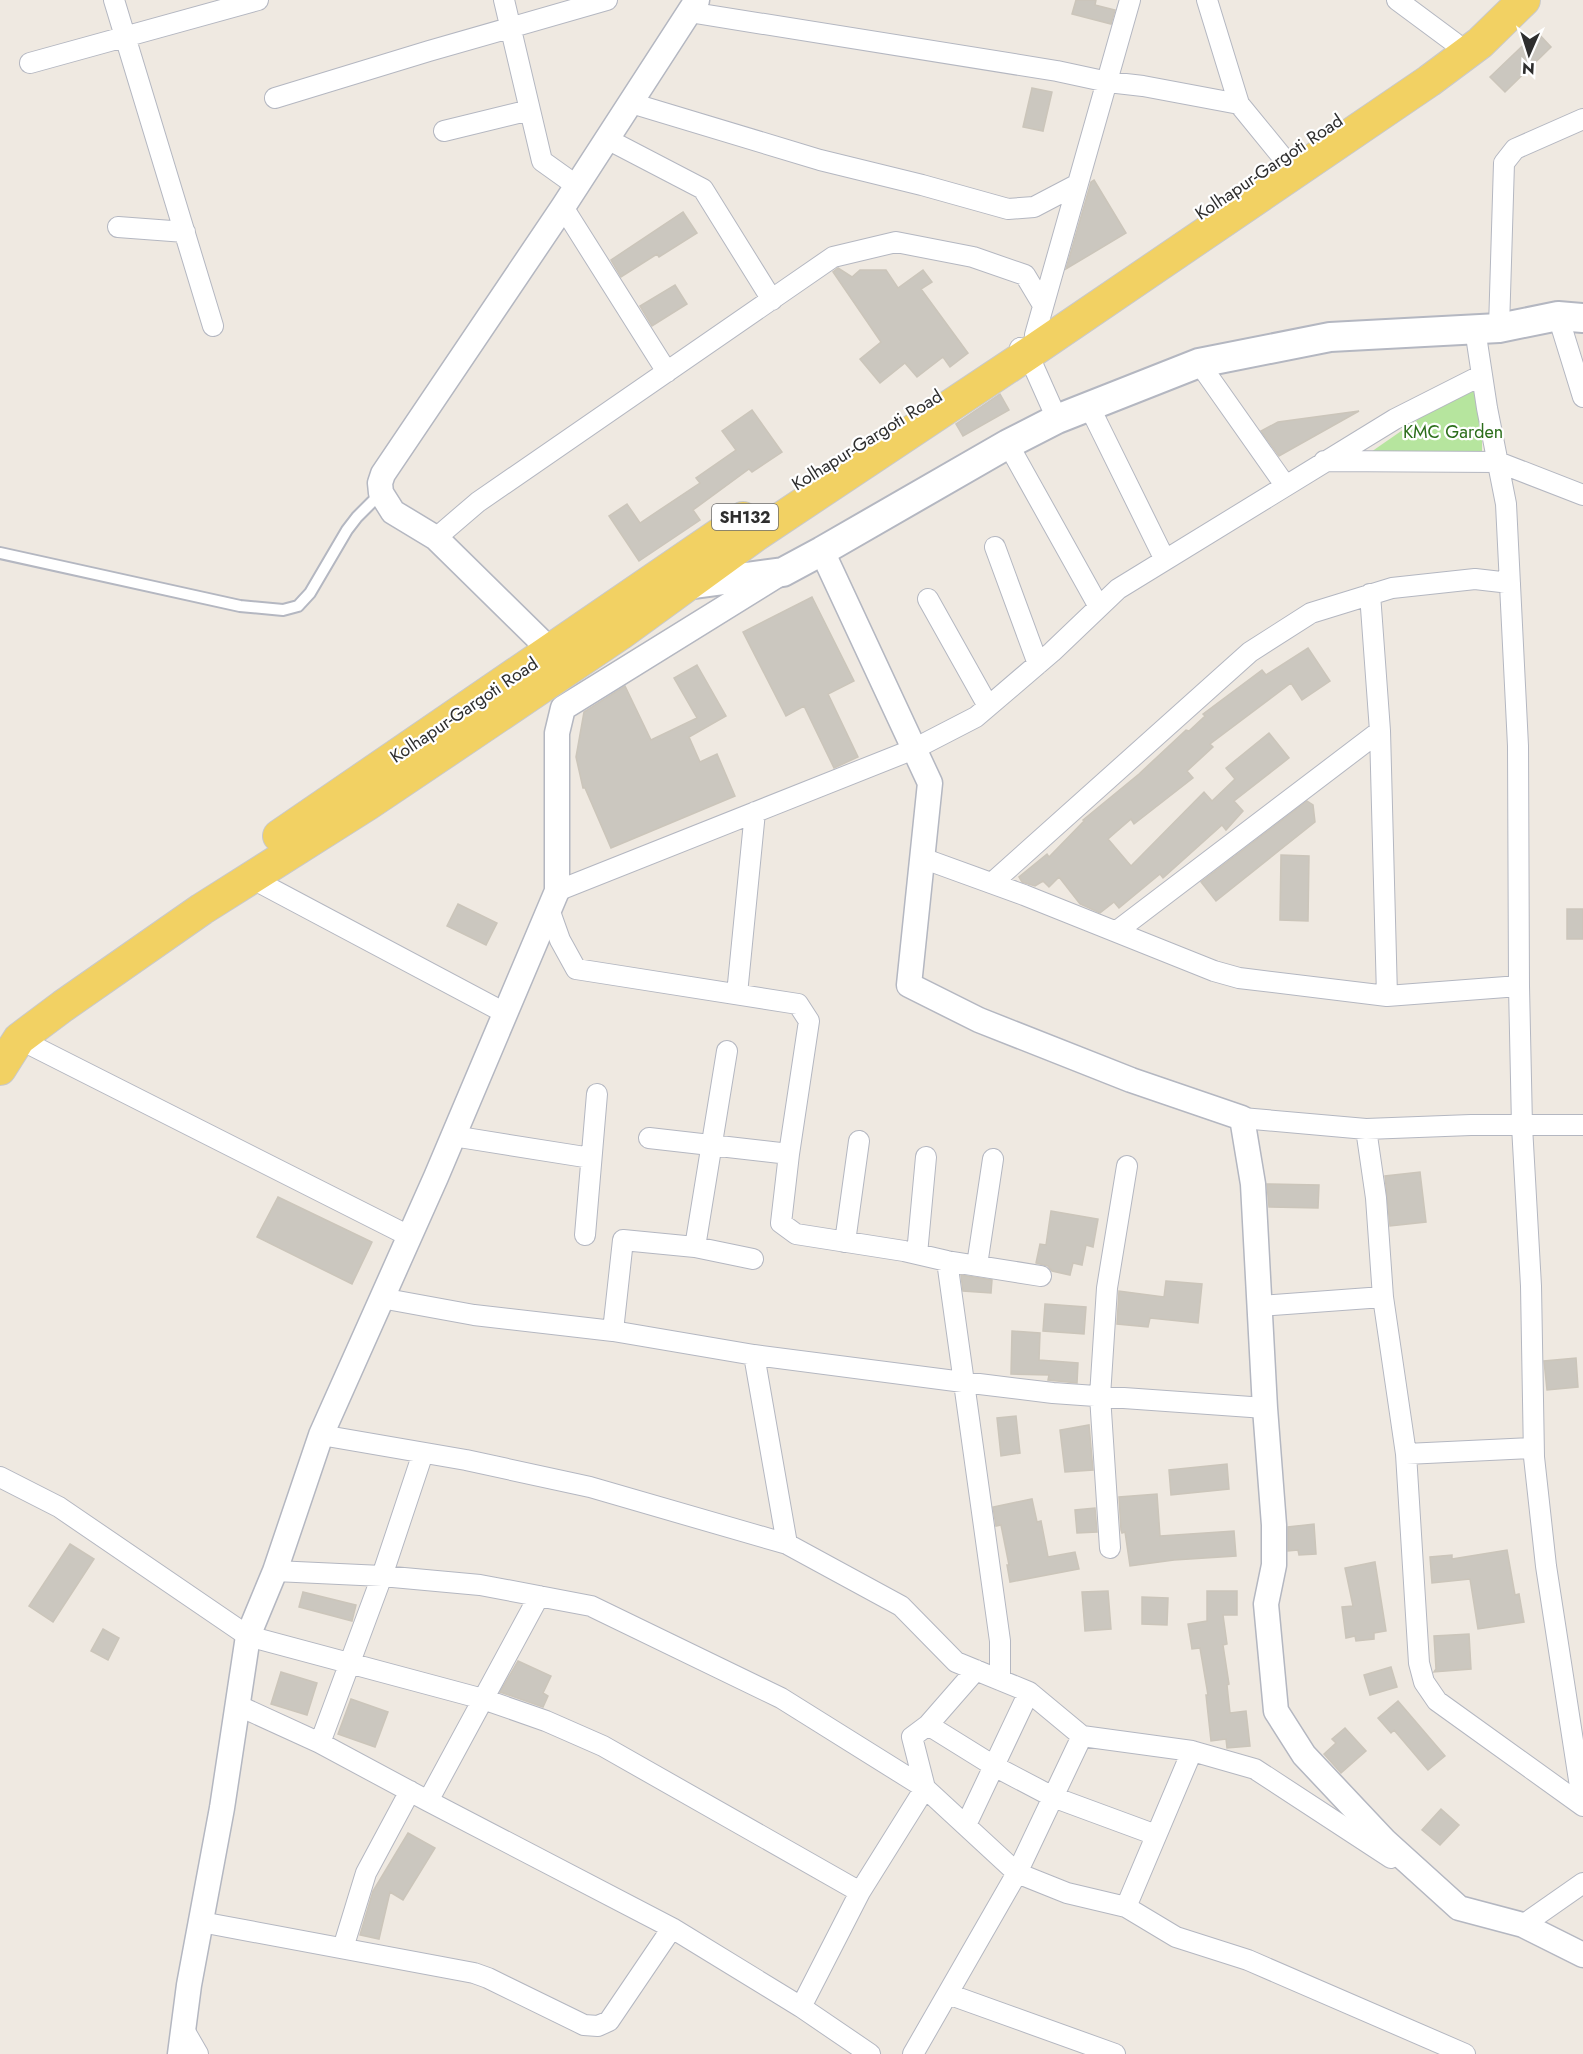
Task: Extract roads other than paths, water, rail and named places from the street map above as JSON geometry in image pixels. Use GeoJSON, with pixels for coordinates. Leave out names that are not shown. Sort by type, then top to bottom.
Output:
{"type":"FeatureCollection","features":[{"type":"Feature","properties":{"kind":"main road","name":"Kolhapur-Gargoti Road"},"geometry":{"type":"LineString","coordinates":[[10,1041],[51,991],[76,973],[554,663],[745,517],[1027,345],[1162,239],[1455,43],[1497,0]]}},
{"type":"Feature","properties":{"kind":"main road"},"geometry":{"type":"LineString","coordinates":[[0,1069],[10,1041],[174,928],[368,804],[554,663],[687,585],[1027,345],[1429,81],[1480,43],[1524,0]]}},
{"type":"Feature","properties":{"kind":"main road"},"geometry":{"type":"LineString","coordinates":[[687,585],[783,572],[822,552],[1008,444],[1057,419],[1199,363],[1300,341],[1330,337],[1487,329],[1571,317]]}},
{"type":"Feature","properties":{"kind":"street"},"geometry":{"type":"LineString","coordinates":[[114,0],[213,326]]}},
{"type":"Feature","properties":{"kind":"street"},"geometry":{"type":"LineString","coordinates":[[30,63],[126,36],[207,7],[258,0]]}},
{"type":"Feature","properties":{"kind":"street"},"geometry":{"type":"LineString","coordinates":[[504,0],[542,160],[577,186]]}},
{"type":"Feature","properties":{"kind":"street"},"geometry":{"type":"LineString","coordinates":[[275,98],[608,0]]}},
{"type":"Feature","properties":{"kind":"street"},"geometry":{"type":"LineString","coordinates":[[1057,419],[1027,345],[1043,305],[1130,0]]}},
{"type":"Feature","properties":{"kind":"street"},"geometry":{"type":"LineString","coordinates":[[1207,0],[1239,104],[1284,159]]}},
{"type":"Feature","properties":{"kind":"street"},"geometry":{"type":"LineString","coordinates":[[1397,0],[1455,43]]}},
{"type":"Feature","properties":{"kind":"street"},"geometry":{"type":"LineString","coordinates":[[1041,1276],[796,1234],[781,1223],[809,1021],[798,1004],[576,969],[560,940],[553,900],[557,733],[563,708],[554,663],[436,538],[393,512],[381,493],[380,483],[383,474],[564,207],[693,6],[1239,104]]}},
{"type":"Feature","properties":{"kind":"street"},"geometry":{"type":"LineString","coordinates":[[631,103],[820,160],[1008,209],[1034,207],[1076,185]]}},
{"type":"Feature","properties":{"kind":"street"},"geometry":{"type":"LineString","coordinates":[[444,131],[530,110]]}},
{"type":"Feature","properties":{"kind":"street"},"geometry":{"type":"LineString","coordinates":[[1583,119],[1515,149],[1504,163],[1482,375],[1506,504],[1518,746],[1519,986],[1522,1126],[1531,1286],[1533,1448],[1546,1566],[1583,1806]]}},
{"type":"Feature","properties":{"kind":"street"},"geometry":{"type":"LineString","coordinates":[[607,139],[703,189],[772,300]]}},
{"type":"Feature","properties":{"kind":"street"},"geometry":{"type":"LineString","coordinates":[[564,207],[667,372]]}},
{"type":"Feature","properties":{"kind":"street"},"geometry":{"type":"LineString","coordinates":[[118,227],[185,232]]}},
{"type":"Feature","properties":{"kind":"street"},"geometry":{"type":"LineString","coordinates":[[436,538],[478,502],[833,257],[896,243],[972,257],[1025,275],[1043,305]]}},
{"type":"Feature","properties":{"kind":"street"},"geometry":{"type":"LineString","coordinates":[[1571,317],[1583,397]]}},
{"type":"Feature","properties":{"kind":"street"},"geometry":{"type":"LineString","coordinates":[[1199,363],[1285,485]]}},
{"type":"Feature","properties":{"kind":"street"},"geometry":{"type":"LineString","coordinates":[[180,2054],[222,1808],[248,1636],[275,1571],[321,1436],[453,1136],[553,900],[755,812],[914,749],[976,717],[1038,664],[1118,589],[1395,419],[1482,375]]}},
{"type":"Feature","properties":{"kind":"street"},"geometry":{"type":"LineString","coordinates":[[1089,406],[1165,560]]}},
{"type":"Feature","properties":{"kind":"street"},"geometry":{"type":"LineString","coordinates":[[1008,444],[1099,607]]}},
{"type":"Feature","properties":{"kind":"street"},"geometry":{"type":"LineString","coordinates":[[1324,461],[1498,462],[1583,495]]}},
{"type":"Feature","properties":{"kind":"street"},"geometry":{"type":"LineString","coordinates":[[995,547],[1038,664]]}},
{"type":"Feature","properties":{"kind":"street"},"geometry":{"type":"LineString","coordinates":[[822,552],[930,783],[909,985],[979,1020],[1131,1080],[1242,1118],[1366,1129],[1470,1125],[1583,1125]]}},
{"type":"Feature","properties":{"kind":"street"},"geometry":{"type":"LineString","coordinates":[[563,708],[783,572]]}},
{"type":"Feature","properties":{"kind":"street"},"geometry":{"type":"LineString","coordinates":[[992,883],[1250,652],[1311,613],[1392,588],[1475,579],[1510,583]]}},
{"type":"Feature","properties":{"kind":"street"},"geometry":{"type":"LineString","coordinates":[[1370,594],[1380,731],[1387,996]]}},
{"type":"Feature","properties":{"kind":"street"},"geometry":{"type":"LineString","coordinates":[[928,599],[988,706]]}},
{"type":"Feature","properties":{"kind":"street"},"geometry":{"type":"LineString","coordinates":[[1117,932],[1380,731]]}},
{"type":"Feature","properties":{"kind":"street"},"geometry":{"type":"LineString","coordinates":[[737,994],[755,812]]}},
{"type":"Feature","properties":{"kind":"street"},"geometry":{"type":"LineString","coordinates":[[922,858],[992,883],[1214,971],[1239,978],[1387,996],[1519,986]]}},
{"type":"Feature","properties":{"kind":"street"},"geometry":{"type":"LineString","coordinates":[[251,878],[505,1013]]}},
{"type":"Feature","properties":{"kind":"street"},"geometry":{"type":"LineString","coordinates":[[10,1041],[409,1236]]}},
{"type":"Feature","properties":{"kind":"street"},"geometry":{"type":"LineString","coordinates":[[695,1247],[727,1051]]}},
{"type":"Feature","properties":{"kind":"street"},"geometry":{"type":"LineString","coordinates":[[585,1235],[597,1094]]}},
{"type":"Feature","properties":{"kind":"street"},"geometry":{"type":"LineString","coordinates":[[1242,1118],[1253,1184],[1274,1525],[1274,1565],[1266,1604],[1276,1711],[1304,1755],[1385,1841],[1459,1908]]}},
{"type":"Feature","properties":{"kind":"street"},"geometry":{"type":"LineString","coordinates":[[1366,1129],[1376,1198],[1383,1297],[1406,1454],[1419,1664],[1424,1682],[1437,1701],[1583,1806]]}},
{"type":"Feature","properties":{"kind":"street"},"geometry":{"type":"LineString","coordinates":[[453,1136],[591,1158]]}},
{"type":"Feature","properties":{"kind":"street"},"geometry":{"type":"LineString","coordinates":[[649,1138],[789,1154]]}},
{"type":"Feature","properties":{"kind":"street"},"geometry":{"type":"LineString","coordinates":[[845,1242],[859,1141]]}},
{"type":"Feature","properties":{"kind":"street"},"geometry":{"type":"LineString","coordinates":[[917,1254],[926,1157]]}},
{"type":"Feature","properties":{"kind":"street"},"geometry":{"type":"LineString","coordinates":[[976,1265],[993,1159]]}},
{"type":"Feature","properties":{"kind":"street"},"geometry":{"type":"LineString","coordinates":[[1110,1548],[1100,1396],[1107,1288],[1127,1166]]}},
{"type":"Feature","properties":{"kind":"street"},"geometry":{"type":"LineString","coordinates":[[613,1331],[623,1240],[695,1247],[753,1259]]}},
{"type":"Feature","properties":{"kind":"street"},"geometry":{"type":"LineString","coordinates":[[947,1261],[1000,1641],[1000,1680]]}},
{"type":"Feature","properties":{"kind":"street"},"geometry":{"type":"LineString","coordinates":[[1260,1306],[1383,1297]]}},
{"type":"Feature","properties":{"kind":"street"},"geometry":{"type":"LineString","coordinates":[[381,1298],[474,1315],[613,1331],[754,1355],[963,1383],[1053,1393],[1265,1408]]}},
{"type":"Feature","properties":{"kind":"street"},"geometry":{"type":"LineString","coordinates":[[754,1355],[787,1544]]}},
{"type":"Feature","properties":{"kind":"street"},"geometry":{"type":"LineString","coordinates":[[321,1436],[466,1460],[590,1487],[787,1544],[901,1606],[956,1662],[1029,1692],[1082,1736],[1192,1750],[1255,1769],[1375,1846],[1459,1908],[1523,1925],[1583,1955]]}},
{"type":"Feature","properties":{"kind":"street"},"geometry":{"type":"LineString","coordinates":[[1406,1454],[1533,1448]]}},
{"type":"Feature","properties":{"kind":"street"},"geometry":{"type":"LineString","coordinates":[[320,1743],[382,1576],[423,1452]]}},
{"type":"Feature","properties":{"kind":"street"},"geometry":{"type":"LineString","coordinates":[[0,1477],[59,1507],[248,1636],[483,1699],[546,1721],[603,1746],[860,1892]]}},
{"type":"Feature","properties":{"kind":"street"},"geometry":{"type":"LineString","coordinates":[[275,1571],[382,1576],[480,1585],[591,1606],[781,1698],[925,1788],[1017,1873],[1067,1893],[1126,1907],[1176,1937],[1248,1960],[1465,2054]]}},
{"type":"Feature","properties":{"kind":"street"},"geometry":{"type":"LineString","coordinates":[[428,1801],[538,1596]]}},
{"type":"Feature","properties":{"kind":"street"},"geometry":{"type":"LineString","coordinates":[[801,2007],[860,1892],[925,1788],[912,1737],[928,1725],[976,1670]]}},
{"type":"Feature","properties":{"kind":"street"},"geometry":{"type":"LineString","coordinates":[[966,1825],[1029,1692]]}},
{"type":"Feature","properties":{"kind":"street"},"geometry":{"type":"LineString","coordinates":[[237,1706],[320,1743],[672,1928],[801,2007],[870,2054]]}},
{"type":"Feature","properties":{"kind":"street"},"geometry":{"type":"LineString","coordinates":[[928,1725],[994,1766],[1053,1797],[1156,1835]]}},
{"type":"Feature","properties":{"kind":"street"},"geometry":{"type":"LineString","coordinates":[[913,2054],[1017,1873],[1082,1736]]}},
{"type":"Feature","properties":{"kind":"street"},"geometry":{"type":"LineString","coordinates":[[1126,1907],[1192,1750]]}},
{"type":"Feature","properties":{"kind":"street"},"geometry":{"type":"LineString","coordinates":[[343,1948],[366,1873],[410,1791]]}},
{"type":"Feature","properties":{"kind":"street"},"geometry":{"type":"LineString","coordinates":[[1523,1925],[1583,1882]]}},
{"type":"Feature","properties":{"kind":"street"},"geometry":{"type":"LineString","coordinates":[[201,1922],[474,1973],[488,1977],[584,2025],[598,2026],[609,2021],[672,1928]]}},
{"type":"Feature","properties":{"kind":"street"},"geometry":{"type":"LineString","coordinates":[[948,1994],[1115,2054]]}},
{"type":"Feature","properties":{"kind":"street"},"geometry":{"type":"LineString","coordinates":[[183,2028],[198,2054]]}},
{"type":"Feature","properties":{"kind":"lane"},"geometry":{"type":"LineString","coordinates":[[0,553],[240,606],[283,610],[298,606],[310,593],[347,530],[381,493]]}},
{"type":"Feature","properties":{"kind":"park label","name":"KMC Garden"},"geometry":{"type":"Point","coordinates":[1453,432]}}]}
